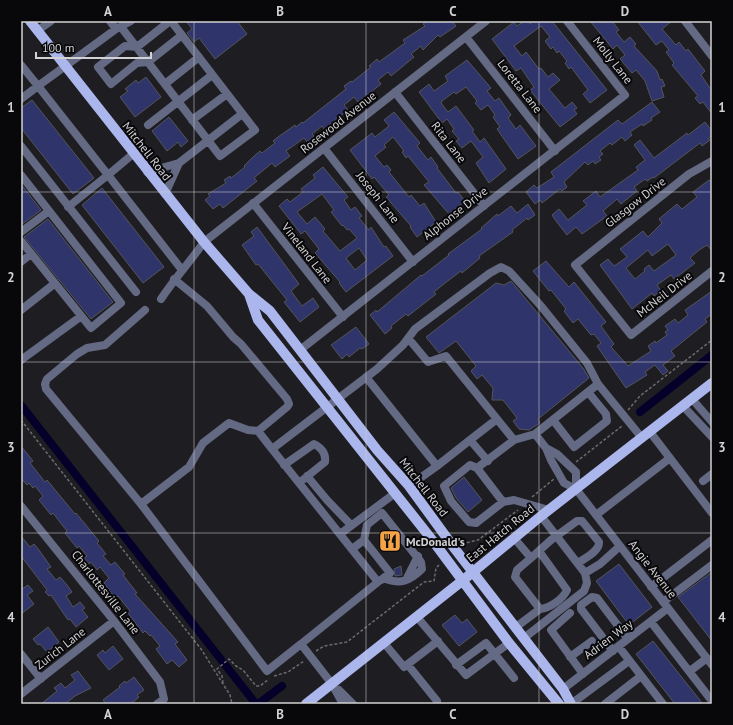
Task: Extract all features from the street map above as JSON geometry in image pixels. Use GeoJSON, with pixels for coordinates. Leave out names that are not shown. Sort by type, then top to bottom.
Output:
{"type":"FeatureCollection","features":[{"type":"Feature","properties":{"kind":"main road","name":"Mitchell Road"},"geometry":{"type":"LineString","coordinates":[[30,21],[147,172],[204,242],[249,294],[270,311],[377,450],[410,486],[472,572],[563,689],[571,704]]}},
{"type":"Feature","properties":{"kind":"main road","name":"Mitchell Road"},"geometry":{"type":"LineString","coordinates":[[249,294],[258,320],[554,700],[560,704]]}},
{"type":"Feature","properties":{"kind":"main road","name":"East Hatch Road"},"geometry":{"type":"LineString","coordinates":[[306,704],[462,581],[576,488],[712,384]]}},
{"type":"Feature","properties":{"kind":"street"},"geometry":{"type":"LineString","coordinates":[[38,31],[50,21]]}},
{"type":"Feature","properties":{"kind":"street"},"geometry":{"type":"LineString","coordinates":[[110,21],[119,28],[137,47],[148,62],[165,84],[178,102],[220,156],[255,130],[182,35],[170,21],[137,47],[125,46],[98,67],[111,84],[137,63],[148,62],[182,35]]}},
{"type":"Feature","properties":{"kind":"street"},"geometry":{"type":"LineString","coordinates":[[21,99],[65,66],[131,21]]}},
{"type":"Feature","properties":{"kind":"street","name":"Rosewood Avenue"},"geometry":{"type":"LineString","coordinates":[[161,299],[174,279],[204,242],[486,21]]}},
{"type":"Feature","properties":{"kind":"street","name":"Molly Lane"},"geometry":{"type":"LineString","coordinates":[[567,21],[625,95]]}},
{"type":"Feature","properties":{"kind":"street"},"geometry":{"type":"LineString","coordinates":[[685,21],[712,56]]}},
{"type":"Feature","properties":{"kind":"street","name":"Loretta Lane"},"geometry":{"type":"LineString","coordinates":[[466,37],[555,151]]}},
{"type":"Feature","properties":{"kind":"street"},"geometry":{"type":"LineString","coordinates":[[165,84],[199,58]]}},
{"type":"Feature","properties":{"kind":"street"},"geometry":{"type":"LineString","coordinates":[[21,65],[182,270]]}},
{"type":"Feature","properties":{"kind":"street"},"geometry":{"type":"LineString","coordinates":[[148,125],[212,75]]}},
{"type":"Feature","properties":{"kind":"street","name":"Rita Lane"},"geometry":{"type":"LineString","coordinates":[[395,92],[484,206]]}},
{"type":"Feature","properties":{"kind":"street"},"geometry":{"type":"LineString","coordinates":[[192,120],[227,94]]}},
{"type":"Feature","properties":{"kind":"street","name":"Alphonse Drive"},"geometry":{"type":"LineString","coordinates":[[300,350],[625,95]]}},
{"type":"Feature","properties":{"kind":"street"},"geometry":{"type":"LineString","coordinates":[[147,172],[179,163],[242,114]]}},
{"type":"Feature","properties":{"kind":"street"},"geometry":{"type":"LineString","coordinates":[[21,146],[136,292]]}},
{"type":"Feature","properties":{"kind":"street","name":"Joseph Lane"},"geometry":{"type":"LineString","coordinates":[[324,148],[413,262]]}},
{"type":"Feature","properties":{"kind":"street"},"geometry":{"type":"LineString","coordinates":[[68,207],[133,154]]}},
{"type":"Feature","properties":{"kind":"street","name":"Glasgow Drive"},"geometry":{"type":"LineString","coordinates":[[631,335],[575,265],[689,174],[712,161]]}},
{"type":"Feature","properties":{"kind":"street"},"geometry":{"type":"LineString","coordinates":[[165,194],[179,163]]}},
{"type":"Feature","properties":{"kind":"street"},"geometry":{"type":"LineString","coordinates":[[21,175],[121,303],[91,328],[80,317],[21,241]]}},
{"type":"Feature","properties":{"kind":"street","name":"Vineland Lane"},"geometry":{"type":"LineString","coordinates":[[253,203],[343,317]]}},
{"type":"Feature","properties":{"kind":"street"},"geometry":{"type":"LineString","coordinates":[[21,232],[49,211]]}},
{"type":"Feature","properties":{"kind":"street"},"geometry":{"type":"LineString","coordinates":[[21,262],[31,254]]}},
{"type":"Feature","properties":{"kind":"street"},"geometry":{"type":"LineString","coordinates":[[272,449],[327,408],[404,345],[415,328],[490,273],[502,267],[509,271],[541,306],[587,363],[598,384],[670,458],[712,513]]}},
{"type":"Feature","properties":{"kind":"street","name":"McNeil Drive"},"geometry":{"type":"LineString","coordinates":[[631,335],[712,271]]}},
{"type":"Feature","properties":{"kind":"street"},"geometry":{"type":"LineString","coordinates":[[141,504],[189,467],[203,443],[229,422],[248,430],[258,431],[288,407],[288,399],[241,344],[233,337],[207,306],[174,279]]}},
{"type":"Feature","properties":{"kind":"street"},"geometry":{"type":"LineString","coordinates":[[21,310],[54,284]]}},
{"type":"Feature","properties":{"kind":"street"},"geometry":{"type":"LineString","coordinates":[[145,310],[106,345],[87,348],[76,354],[46,379],[46,389],[141,504],[267,670],[302,644],[390,573],[364,540]]}},
{"type":"Feature","properties":{"kind":"street"},"geometry":{"type":"LineString","coordinates":[[21,360],[80,317]]}},
{"type":"Feature","properties":{"kind":"street"},"geometry":{"type":"LineString","coordinates":[[408,338],[428,362],[446,356],[514,440]]}},
{"type":"Feature","properties":{"kind":"street"},"geometry":{"type":"LineString","coordinates":[[366,377],[437,466]]}},
{"type":"Feature","properties":{"kind":"street"},"geometry":{"type":"LineString","coordinates":[[477,468],[514,440],[535,434],[598,384]]}},
{"type":"Feature","properties":{"kind":"street"},"geometry":{"type":"LineString","coordinates":[[553,420],[574,447],[607,421],[606,414],[588,392]]}},
{"type":"Feature","properties":{"kind":"street"},"geometry":{"type":"LineString","coordinates":[[692,399],[711,418]]}},
{"type":"Feature","properties":{"kind":"street"},"geometry":{"type":"LineString","coordinates":[[683,406],[712,437]]}},
{"type":"Feature","properties":{"kind":"street"},"geometry":{"type":"LineString","coordinates":[[410,486],[497,419]]}},
{"type":"Feature","properties":{"kind":"street"},"geometry":{"type":"LineString","coordinates":[[258,431],[352,549],[381,580],[399,582],[415,576],[422,569],[418,556],[382,513],[367,525],[364,540],[352,549]]}},
{"type":"Feature","properties":{"kind":"street"},"geometry":{"type":"LineString","coordinates":[[535,434],[546,448],[564,483],[576,488],[576,472],[557,454],[546,448]]}},
{"type":"Feature","properties":{"kind":"street"},"geometry":{"type":"LineString","coordinates":[[470,440],[488,461]]}},
{"type":"Feature","properties":{"kind":"street"},"geometry":{"type":"LineString","coordinates":[[284,465],[308,447],[314,444],[319,447],[324,454],[325,462],[299,483]]}},
{"type":"Feature","properties":{"kind":"street"},"geometry":{"type":"LineString","coordinates":[[596,515],[670,458]]}},
{"type":"Feature","properties":{"kind":"street"},"geometry":{"type":"LineString","coordinates":[[503,502],[477,468],[470,465],[444,486],[451,501],[468,522],[476,524],[503,502],[514,500],[545,513],[557,536],[585,573],[587,583],[584,590],[524,638]]}},
{"type":"Feature","properties":{"kind":"street"},"geometry":{"type":"LineString","coordinates":[[703,481],[712,474]]}},
{"type":"Feature","properties":{"kind":"street"},"geometry":{"type":"LineString","coordinates":[[307,476],[351,525]]}},
{"type":"Feature","properties":{"kind":"street","name":"Angie Avenue"},"geometry":{"type":"LineString","coordinates":[[576,488],[712,665]]}},
{"type":"Feature","properties":{"kind":"street"},"geometry":{"type":"LineString","coordinates":[[340,534],[394,494]]}},
{"type":"Feature","properties":{"kind":"street","name":"Charlottesville Lane"},"geometry":{"type":"LineString","coordinates":[[21,506],[114,620],[160,682],[164,698],[156,704]]}},
{"type":"Feature","properties":{"kind":"street"},"geometry":{"type":"LineString","coordinates":[[540,608],[515,577],[517,570],[577,521],[583,521],[600,545],[578,563]]}},
{"type":"Feature","properties":{"kind":"street"},"geometry":{"type":"LineString","coordinates":[[514,538],[531,558]]}},
{"type":"Feature","properties":{"kind":"street"},"geometry":{"type":"LineString","coordinates":[[652,587],[712,540]]}},
{"type":"Feature","properties":{"kind":"street"},"geometry":{"type":"LineString","coordinates":[[585,573],[600,564],[620,546]]}},
{"type":"Feature","properties":{"kind":"street"},"geometry":{"type":"LineString","coordinates":[[516,627],[540,608],[551,606],[565,594],[567,590],[539,551]]}},
{"type":"Feature","properties":{"kind":"street","name":"Adrien Way"},"geometry":{"type":"LineString","coordinates":[[563,689],[651,622],[666,605],[712,565]]}},
{"type":"Feature","properties":{"kind":"street"},"geometry":{"type":"LineString","coordinates":[[628,639],[597,598],[592,597],[581,605],[581,609],[616,649],[629,661],[663,704]]}},
{"type":"Feature","properties":{"kind":"street"},"geometry":{"type":"LineString","coordinates":[[570,613],[551,630],[583,674]]}},
{"type":"Feature","properties":{"kind":"street"},"geometry":{"type":"LineString","coordinates":[[417,617],[466,675],[510,643]]}},
{"type":"Feature","properties":{"kind":"street","name":"Zurich Lane"},"geometry":{"type":"LineString","coordinates":[[21,694],[114,620]]}},
{"type":"Feature","properties":{"kind":"street"},"geometry":{"type":"LineString","coordinates":[[651,622],[712,701]]}},
{"type":"Feature","properties":{"kind":"street"},"geometry":{"type":"LineString","coordinates":[[570,658],[592,641]]}},
{"type":"Feature","properties":{"kind":"street"},"geometry":{"type":"LineString","coordinates":[[384,643],[404,667],[438,642]]}},
{"type":"Feature","properties":{"kind":"street"},"geometry":{"type":"LineString","coordinates":[[302,644],[332,684],[353,704]]}},
{"type":"Feature","properties":{"kind":"street"},"geometry":{"type":"LineString","coordinates":[[456,665],[483,644],[488,645],[514,678]]}},
{"type":"Feature","properties":{"kind":"street"},"geometry":{"type":"LineString","coordinates":[[21,654],[41,679]]}},
{"type":"Feature","properties":{"kind":"street"},"geometry":{"type":"LineString","coordinates":[[690,672],[707,658]]}},
{"type":"Feature","properties":{"kind":"street"},"geometry":{"type":"LineString","coordinates":[[571,704],[629,661]]}},
{"type":"Feature","properties":{"kind":"street"},"geometry":{"type":"LineString","coordinates":[[408,665],[437,700]]}},
{"type":"Feature","properties":{"kind":"street"},"geometry":{"type":"LineString","coordinates":[[605,704],[641,676]]}},
{"type":"Feature","properties":{"kind":"street"},"geometry":{"type":"LineString","coordinates":[[332,684],[343,704]]}},
{"type":"Feature","properties":{"kind":"path"},"geometry":{"type":"LineString","coordinates":[[696,352],[712,340]]}},
{"type":"Feature","properties":{"kind":"path"},"geometry":{"type":"LineString","coordinates":[[21,420],[201,649],[230,695],[232,704]]}},
{"type":"Feature","properties":{"kind":"path"},"geometry":{"type":"LineString","coordinates":[[223,683],[222,676],[217,669],[230,658],[236,666],[243,670],[258,686],[275,676],[292,671],[324,646],[347,642],[424,582],[431,581]]}},
{"type":"Feature","properties":{"kind":"building"},"geometry":{"type":"Polygon","coordinates":[[[186,21],[237,21],[247,34],[215,59],[199,38],[194,42],[187,33],[192,29],[186,21]]]}},
{"type":"Feature","properties":{"kind":"building"},"geometry":{"type":"Polygon","coordinates":[[[427,21],[452,21],[456,26],[440,37],[438,35],[423,50],[421,46],[411,54],[414,57],[391,76],[388,72],[378,80],[381,84],[358,102],[354,97],[344,105],[348,110],[324,129],[322,126],[312,134],[314,136],[307,142],[304,138],[286,151],[290,156],[275,167],[272,163],[254,178],[257,181],[223,208],[220,204],[213,209],[205,200],[210,196],[208,194],[226,183],[224,180],[230,176],[231,178],[245,167],[244,166],[260,151],[262,153],[275,143],[273,141],[278,137],[295,125],[296,127],[302,122],[303,123],[346,89],[344,86],[351,81],[352,82],[371,67],[369,66],[377,59],[379,62],[405,43],[403,40],[425,26],[423,24],[427,21]]]}},
{"type":"Feature","properties":{"kind":"building"},"geometry":{"type":"Polygon","coordinates":[[[524,21],[528,21],[530,24],[533,21],[552,21],[607,90],[590,103],[583,94],[588,90],[571,67],[569,69],[565,63],[567,61],[559,51],[557,53],[553,47],[551,49],[545,41],[550,37],[541,26],[514,46],[522,56],[526,52],[539,69],[541,68],[548,77],[553,73],[560,80],[549,89],[565,108],[572,102],[577,108],[574,110],[577,114],[560,127],[530,90],[534,87],[521,68],[516,71],[492,39],[514,22],[517,26],[524,21]]]}},
{"type":"Feature","properties":{"kind":"building"},"geometry":{"type":"Polygon","coordinates":[[[590,21],[612,21],[619,30],[616,32],[624,42],[630,37],[636,44],[634,46],[657,71],[660,80],[662,79],[665,86],[661,87],[664,97],[652,101],[645,81],[636,70],[632,73],[620,59],[625,55],[617,45],[613,49],[590,21]]]}},
{"type":"Feature","properties":{"kind":"building"},"geometry":{"type":"Polygon","coordinates":[[[637,21],[672,21],[662,29],[676,45],[679,42],[686,51],[688,49],[705,71],[701,75],[712,91],[712,114],[703,102],[700,104],[695,98],[698,96],[672,65],[674,63],[666,52],[669,50],[662,41],[656,45],[637,21]]]}},
{"type":"Feature","properties":{"kind":"building"},"geometry":{"type":"Polygon","coordinates":[[[467,60],[491,88],[487,91],[495,101],[499,98],[511,115],[508,118],[516,129],[520,125],[536,146],[518,159],[497,129],[500,127],[493,117],[495,115],[488,105],[481,110],[475,103],[477,101],[466,87],[456,94],[454,92],[442,101],[441,103],[448,112],[456,106],[474,130],[472,131],[480,142],[484,138],[506,169],[489,183],[476,163],[483,157],[471,141],[462,148],[456,141],[459,139],[452,131],[454,129],[447,119],[442,123],[419,92],[429,84],[434,91],[448,81],[445,76],[467,60]]]}},
{"type":"Feature","properties":{"kind":"building"},"geometry":{"type":"Polygon","coordinates":[[[146,77],[161,97],[135,117],[120,97],[128,91],[125,89],[136,80],[138,83],[146,77]]]}},
{"type":"Feature","properties":{"kind":"building"},"geometry":{"type":"Polygon","coordinates":[[[32,100],[94,178],[73,194],[21,128],[21,108],[32,100]]]}},
{"type":"Feature","properties":{"kind":"building"},"geometry":{"type":"Polygon","coordinates":[[[652,102],[660,112],[651,118],[652,120],[643,126],[642,124],[630,132],[632,135],[625,141],[622,137],[612,145],[610,143],[600,151],[603,154],[599,157],[601,160],[595,164],[593,161],[588,165],[585,162],[564,182],[567,187],[562,191],[560,189],[542,203],[540,200],[535,204],[526,192],[534,185],[537,188],[554,177],[551,172],[618,120],[622,124],[652,102]]]}},
{"type":"Feature","properties":{"kind":"building"},"geometry":{"type":"Polygon","coordinates":[[[394,112],[420,143],[417,146],[428,160],[431,157],[438,167],[437,168],[456,193],[458,192],[465,201],[449,214],[424,185],[429,182],[408,156],[406,158],[402,152],[404,151],[393,137],[384,145],[386,147],[375,156],[384,167],[387,165],[391,170],[389,172],[409,197],[411,195],[420,206],[424,203],[436,222],[417,237],[410,227],[411,226],[386,197],[389,195],[374,177],[372,179],[350,150],[372,133],[375,137],[389,126],[384,120],[394,112]]]}},
{"type":"Feature","properties":{"kind":"building"},"geometry":{"type":"Polygon","coordinates":[[[169,117],[188,141],[181,147],[178,142],[167,151],[152,131],[169,117]]]}},
{"type":"Feature","properties":{"kind":"building"},"geometry":{"type":"Polygon","coordinates":[[[705,122],[712,131],[712,135],[708,139],[710,140],[702,146],[700,143],[654,178],[653,177],[647,181],[645,179],[634,187],[637,191],[621,204],[617,199],[603,211],[607,216],[582,234],[576,227],[567,235],[552,215],[559,209],[568,220],[587,205],[583,201],[596,191],[600,197],[638,170],[636,167],[645,160],[634,145],[640,140],[654,158],[687,133],[688,135],[705,122]]]}},
{"type":"Feature","properties":{"kind":"building"},"geometry":{"type":"Polygon","coordinates":[[[323,167],[348,197],[344,200],[351,210],[355,207],[362,216],[359,218],[369,230],[371,227],[384,247],[386,246],[393,256],[346,292],[339,283],[340,282],[315,253],[319,249],[305,231],[301,234],[279,206],[287,199],[290,202],[303,192],[301,189],[315,178],[313,175],[323,167]],[[322,194],[297,212],[307,224],[315,217],[325,229],[323,231],[340,251],[357,238],[349,229],[347,230],[343,225],[342,226],[331,212],[334,210],[322,194]],[[359,248],[346,258],[355,270],[367,260],[359,248]]]}},
{"type":"Feature","properties":{"kind":"building"},"geometry":{"type":"Polygon","coordinates":[[[709,180],[712,183],[712,251],[707,245],[699,250],[690,258],[695,263],[674,279],[671,275],[657,285],[661,291],[654,296],[652,293],[632,309],[600,265],[608,259],[614,266],[627,257],[620,249],[643,231],[648,237],[662,223],[659,219],[677,204],[682,209],[697,197],[693,192],[709,180]],[[668,244],[652,256],[648,250],[626,268],[635,279],[645,271],[644,269],[649,265],[654,271],[676,255],[668,244]]]}},
{"type":"Feature","properties":{"kind":"building"},"geometry":{"type":"Polygon","coordinates":[[[21,184],[41,210],[21,225],[21,184]]]}},
{"type":"Feature","properties":{"kind":"building"},"geometry":{"type":"Polygon","coordinates":[[[102,188],[164,267],[143,283],[82,205],[102,188]]]}},
{"type":"Feature","properties":{"kind":"building"},"geometry":{"type":"Polygon","coordinates":[[[528,204],[535,215],[528,220],[527,218],[512,230],[513,232],[479,256],[480,258],[462,273],[461,271],[434,292],[436,294],[408,316],[406,314],[391,326],[392,328],[385,334],[370,315],[376,310],[377,312],[421,275],[422,276],[449,255],[448,254],[482,229],[481,228],[497,214],[498,216],[511,206],[517,213],[528,204]]]}},
{"type":"Feature","properties":{"kind":"building"},"geometry":{"type":"Polygon","coordinates":[[[48,219],[113,302],[91,319],[24,237],[48,219]]]}},
{"type":"Feature","properties":{"kind":"building"},"geometry":{"type":"Polygon","coordinates":[[[257,227],[299,284],[291,291],[302,306],[313,298],[319,307],[300,322],[284,302],[287,300],[258,264],[256,265],[242,245],[254,236],[251,232],[257,227]]]}},
{"type":"Feature","properties":{"kind":"building"},"geometry":{"type":"Polygon","coordinates":[[[546,261],[569,287],[574,282],[606,322],[601,326],[614,344],[611,347],[628,366],[651,351],[648,346],[655,341],[656,343],[667,335],[665,332],[668,330],[665,326],[675,319],[678,323],[688,315],[685,310],[712,291],[712,314],[705,319],[707,322],[671,351],[675,356],[663,365],[668,371],[663,375],[655,365],[645,372],[647,375],[626,388],[597,346],[601,343],[594,334],[591,335],[578,319],[573,323],[564,311],[566,309],[533,271],[546,261]]]}},
{"type":"Feature","properties":{"kind":"building"},"geometry":{"type":"Polygon","coordinates":[[[511,281],[583,368],[589,378],[538,419],[540,423],[529,430],[519,429],[513,421],[517,418],[503,400],[492,400],[493,388],[482,375],[477,379],[471,371],[476,366],[456,341],[439,353],[426,337],[496,283],[504,285],[511,281]]]}},
{"type":"Feature","properties":{"kind":"building"},"geometry":{"type":"Polygon","coordinates":[[[356,327],[369,344],[362,349],[360,348],[349,357],[347,354],[342,359],[331,345],[356,327]]]}},
{"type":"Feature","properties":{"kind":"building"},"geometry":{"type":"Polygon","coordinates":[[[21,446],[33,461],[30,463],[45,482],[47,480],[99,541],[97,543],[106,554],[103,556],[111,565],[115,562],[125,574],[123,575],[137,593],[135,594],[178,642],[175,644],[187,660],[179,667],[172,660],[167,664],[156,649],[160,646],[151,635],[150,636],[145,631],[143,633],[128,613],[130,611],[118,596],[115,598],[104,583],[109,578],[100,567],[97,570],[91,562],[89,564],[84,558],[87,556],[79,546],[77,548],[65,533],[67,531],[53,513],[51,515],[39,500],[43,496],[35,486],[33,488],[29,483],[27,485],[21,478],[21,446]]]}},
{"type":"Feature","properties":{"kind":"building"},"geometry":{"type":"Polygon","coordinates":[[[464,477],[482,500],[468,512],[456,498],[451,488],[464,477]]]}},
{"type":"Feature","properties":{"kind":"building"},"geometry":{"type":"Polygon","coordinates":[[[21,536],[30,547],[34,544],[39,550],[51,567],[47,569],[56,580],[60,577],[67,585],[72,592],[66,596],[73,607],[80,602],[85,608],[82,610],[88,617],[76,627],[70,619],[68,620],[51,595],[49,596],[45,592],[47,590],[21,556],[21,536]]]}},
{"type":"Feature","properties":{"kind":"building"},"geometry":{"type":"Polygon","coordinates":[[[619,564],[652,607],[629,625],[596,581],[619,564]]]}},
{"type":"Feature","properties":{"kind":"building"},"geometry":{"type":"Polygon","coordinates":[[[401,566],[402,575],[395,576],[394,569],[401,566]]]}},
{"type":"Feature","properties":{"kind":"building"},"geometry":{"type":"Polygon","coordinates":[[[712,572],[712,641],[678,597],[712,572]]]}},
{"type":"Feature","properties":{"kind":"building"},"geometry":{"type":"Polygon","coordinates":[[[28,585],[33,591],[27,595],[34,604],[21,614],[21,587],[22,589],[28,585]]]}},
{"type":"Feature","properties":{"kind":"building"},"geometry":{"type":"Polygon","coordinates":[[[455,615],[462,623],[467,619],[477,632],[459,646],[442,625],[455,615]]]}},
{"type":"Feature","properties":{"kind":"building"},"geometry":{"type":"Polygon","coordinates":[[[48,627],[59,642],[47,652],[33,639],[48,627]]]}},
{"type":"Feature","properties":{"kind":"building"},"geometry":{"type":"Polygon","coordinates":[[[653,641],[703,704],[675,704],[636,654],[653,641]]]}},
{"type":"Feature","properties":{"kind":"building"},"geometry":{"type":"Polygon","coordinates":[[[113,646],[123,659],[109,670],[97,655],[103,650],[105,653],[113,646]]]}},
{"type":"Feature","properties":{"kind":"building"},"geometry":{"type":"Polygon","coordinates":[[[78,671],[91,688],[75,696],[65,704],[41,704],[57,691],[54,688],[61,683],[65,688],[75,680],[71,675],[78,671]]]}},
{"type":"Feature","properties":{"kind":"building"},"geometry":{"type":"Polygon","coordinates":[[[134,677],[144,690],[137,695],[139,697],[131,704],[106,704],[103,700],[120,687],[119,686],[125,681],[126,683],[134,677]]]}},
{"type":"Feature","properties":{"kind":"waterway"},"geometry":{"type":"LineString","coordinates":[[640,412],[712,355]]}},
{"type":"Feature","properties":{"kind":"waterway"},"geometry":{"type":"LineString","coordinates":[[21,405],[256,704]]}},
{"type":"Feature","properties":{"kind":"waterway"},"geometry":{"type":"LineString","coordinates":[[258,704],[282,686]]}},
{"type":"Feature","properties":{"kind":"place","name":"McDonald's"},"geometry":{"type":"Point","coordinates":[390,541]}}]}
